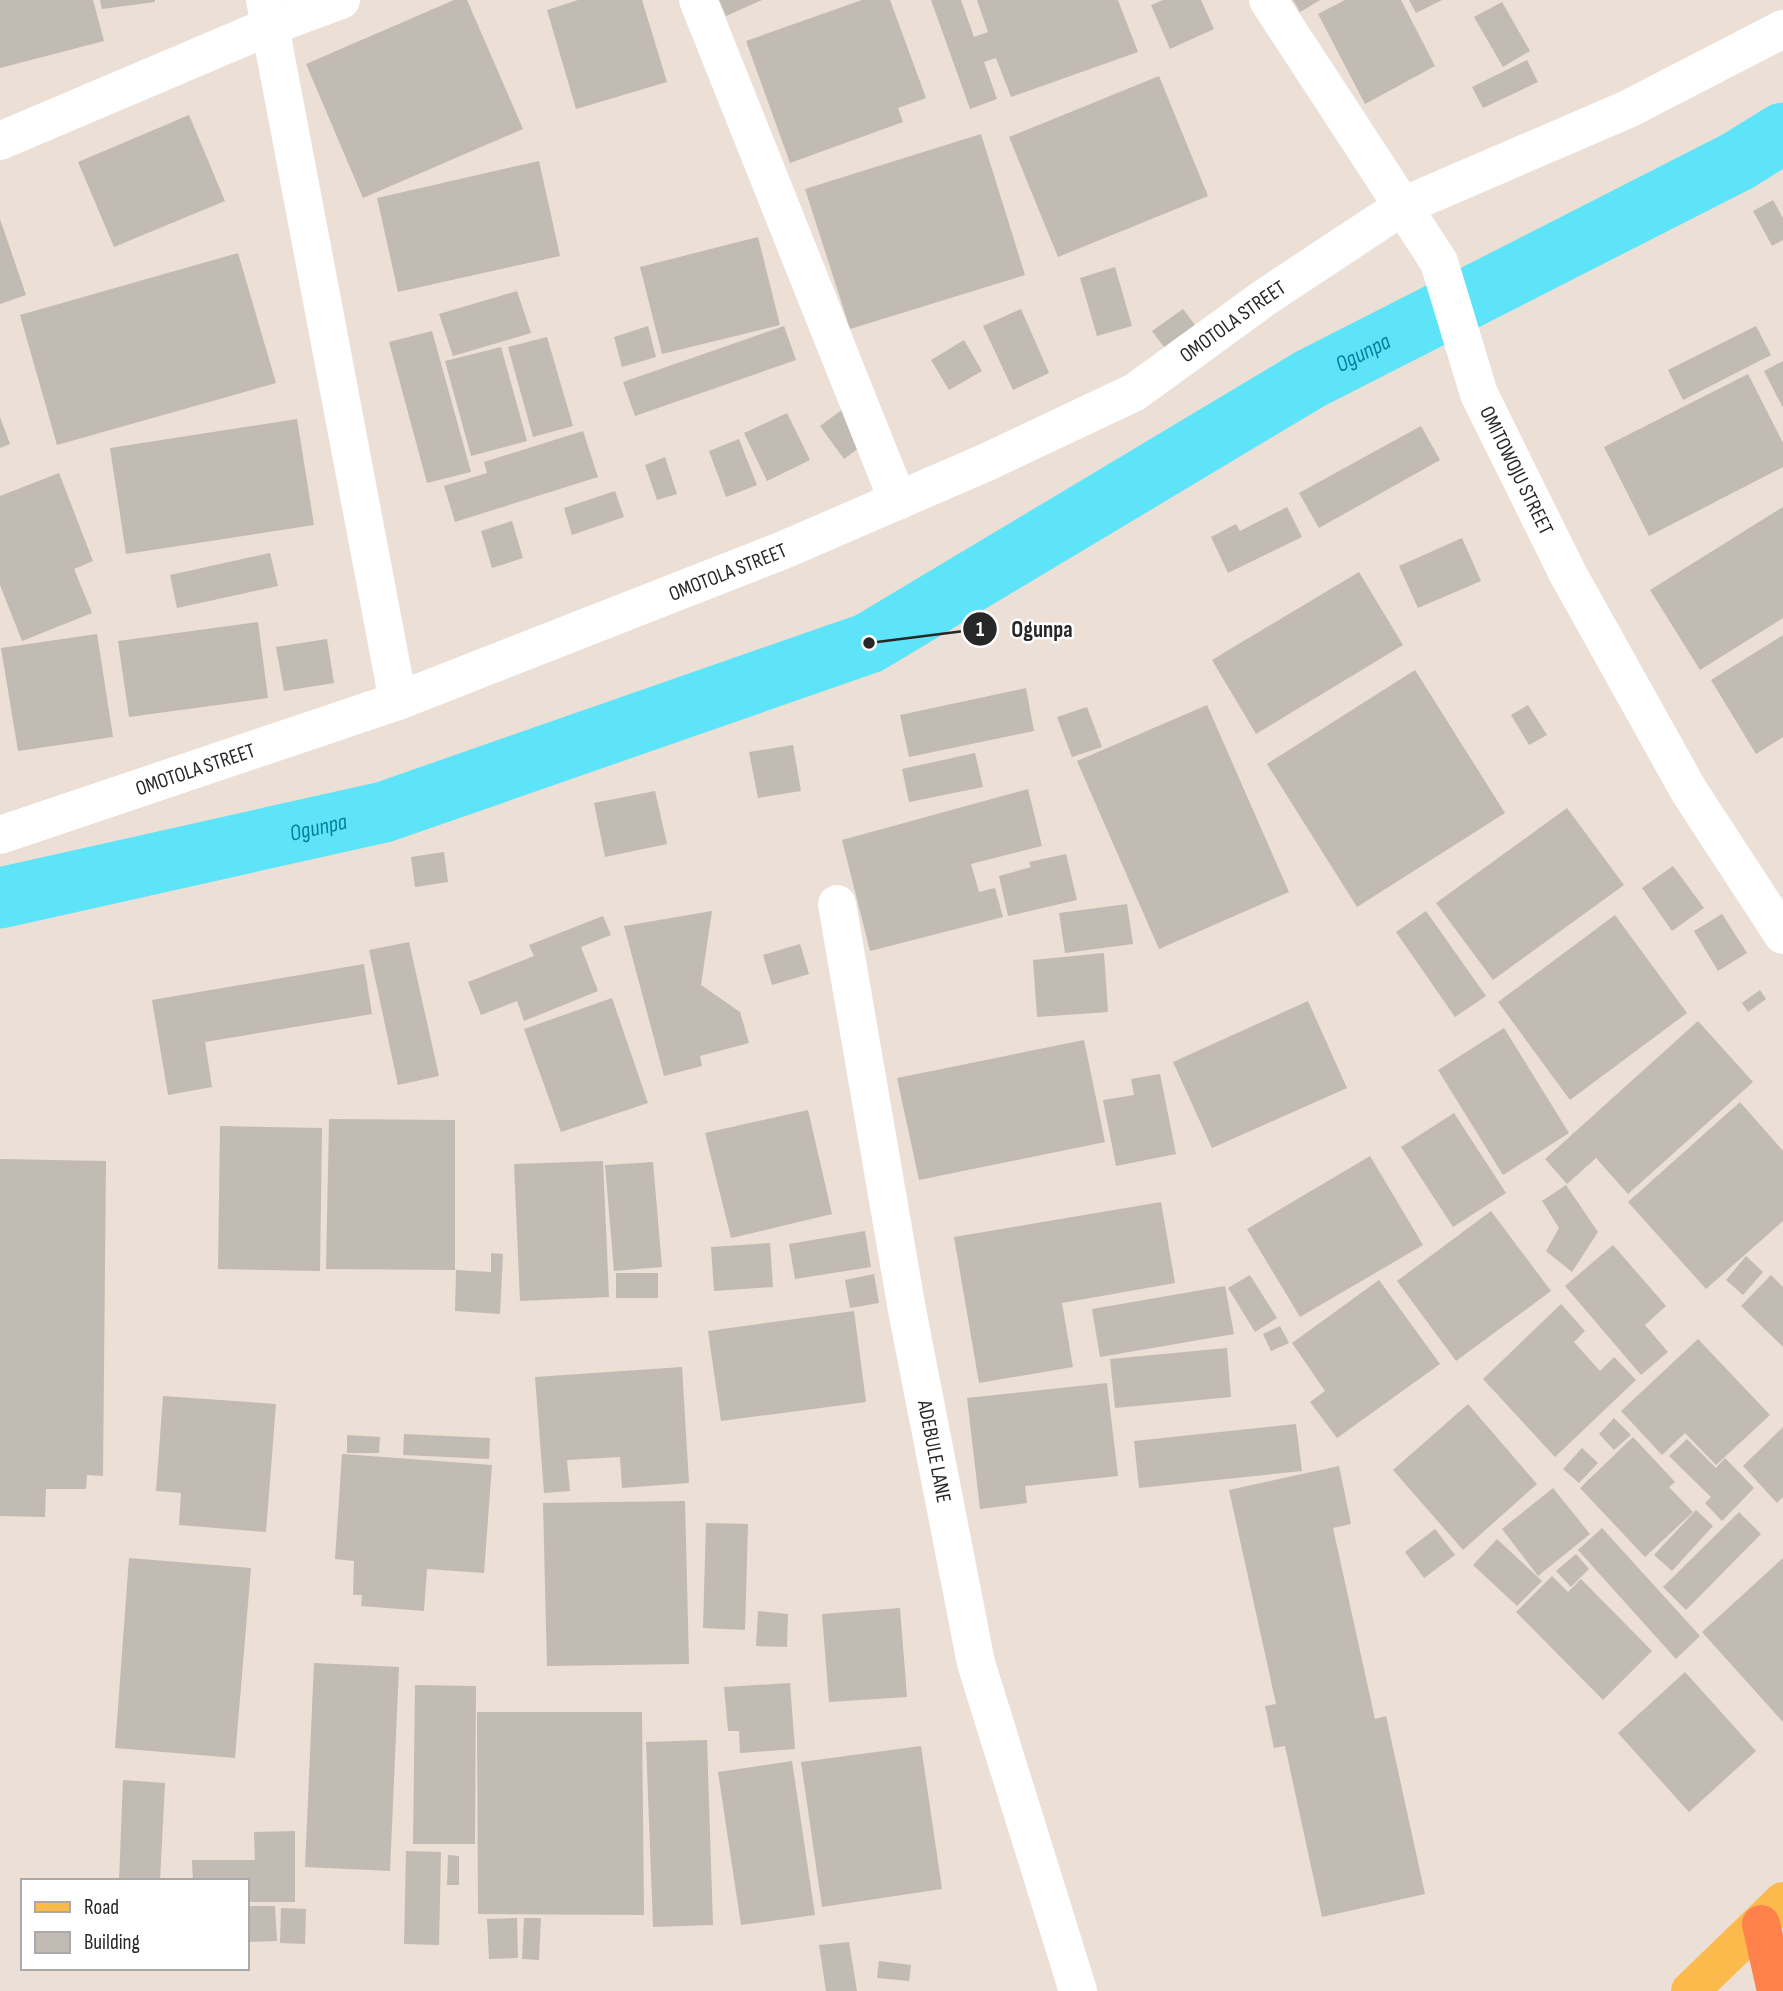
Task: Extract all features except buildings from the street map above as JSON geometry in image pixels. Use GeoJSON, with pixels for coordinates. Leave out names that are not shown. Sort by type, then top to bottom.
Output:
{"type":"FeatureCollection","features":[{"type":"Feature","properties":{"kind":"highway"},"geometry":{"type":"LineString","coordinates":[[1772,1912],[1776,1991]]}},
{"type":"Feature","properties":{"kind":"main road"},"geometry":{"type":"LineString","coordinates":[[1690,1991],[1772,1912]]}},
{"type":"Feature","properties":{"kind":"street"},"geometry":{"type":"LineString","coordinates":[[0,141],[266,13],[341,0]]}},
{"type":"Feature","properties":{"kind":"street"},"geometry":{"type":"LineString","coordinates":[[698,0],[898,501]]}},
{"type":"Feature","properties":{"kind":"street","name":"OMITOWOJU STREET"},"geometry":{"type":"LineString","coordinates":[[1268,0],[1439,262],[1479,394],[1568,574],[1669,755],[1783,935]]}},
{"type":"Feature","properties":{"kind":"street"},"geometry":{"type":"LineString","coordinates":[[266,13],[398,701]]}},
{"type":"Feature","properties":{"kind":"street","name":"OMOTOLA STREET"},"geometry":{"type":"LineString","coordinates":[[0,835],[398,701],[781,551],[898,501],[1135,392],[1264,298],[1403,206],[1628,108],[1783,29]]}},
{"type":"Feature","properties":{"kind":"street","name":"ADEBULE LANE"},"geometry":{"type":"LineString","coordinates":[[836,904],[907,1310],[976,1663],[1077,1991]]}},
{"type":"Feature","properties":{"kind":"waterway","name":"Ogunpa"},"geometry":{"type":"LineString","coordinates":[[0,898],[384,812],[869,643],[1310,379],[1738,161],[1783,133]]}},
{"type":"Feature","properties":{"kind":"place","name":"Ogunpa"},"geometry":{"type":"Point","coordinates":[869,643]}}]}
